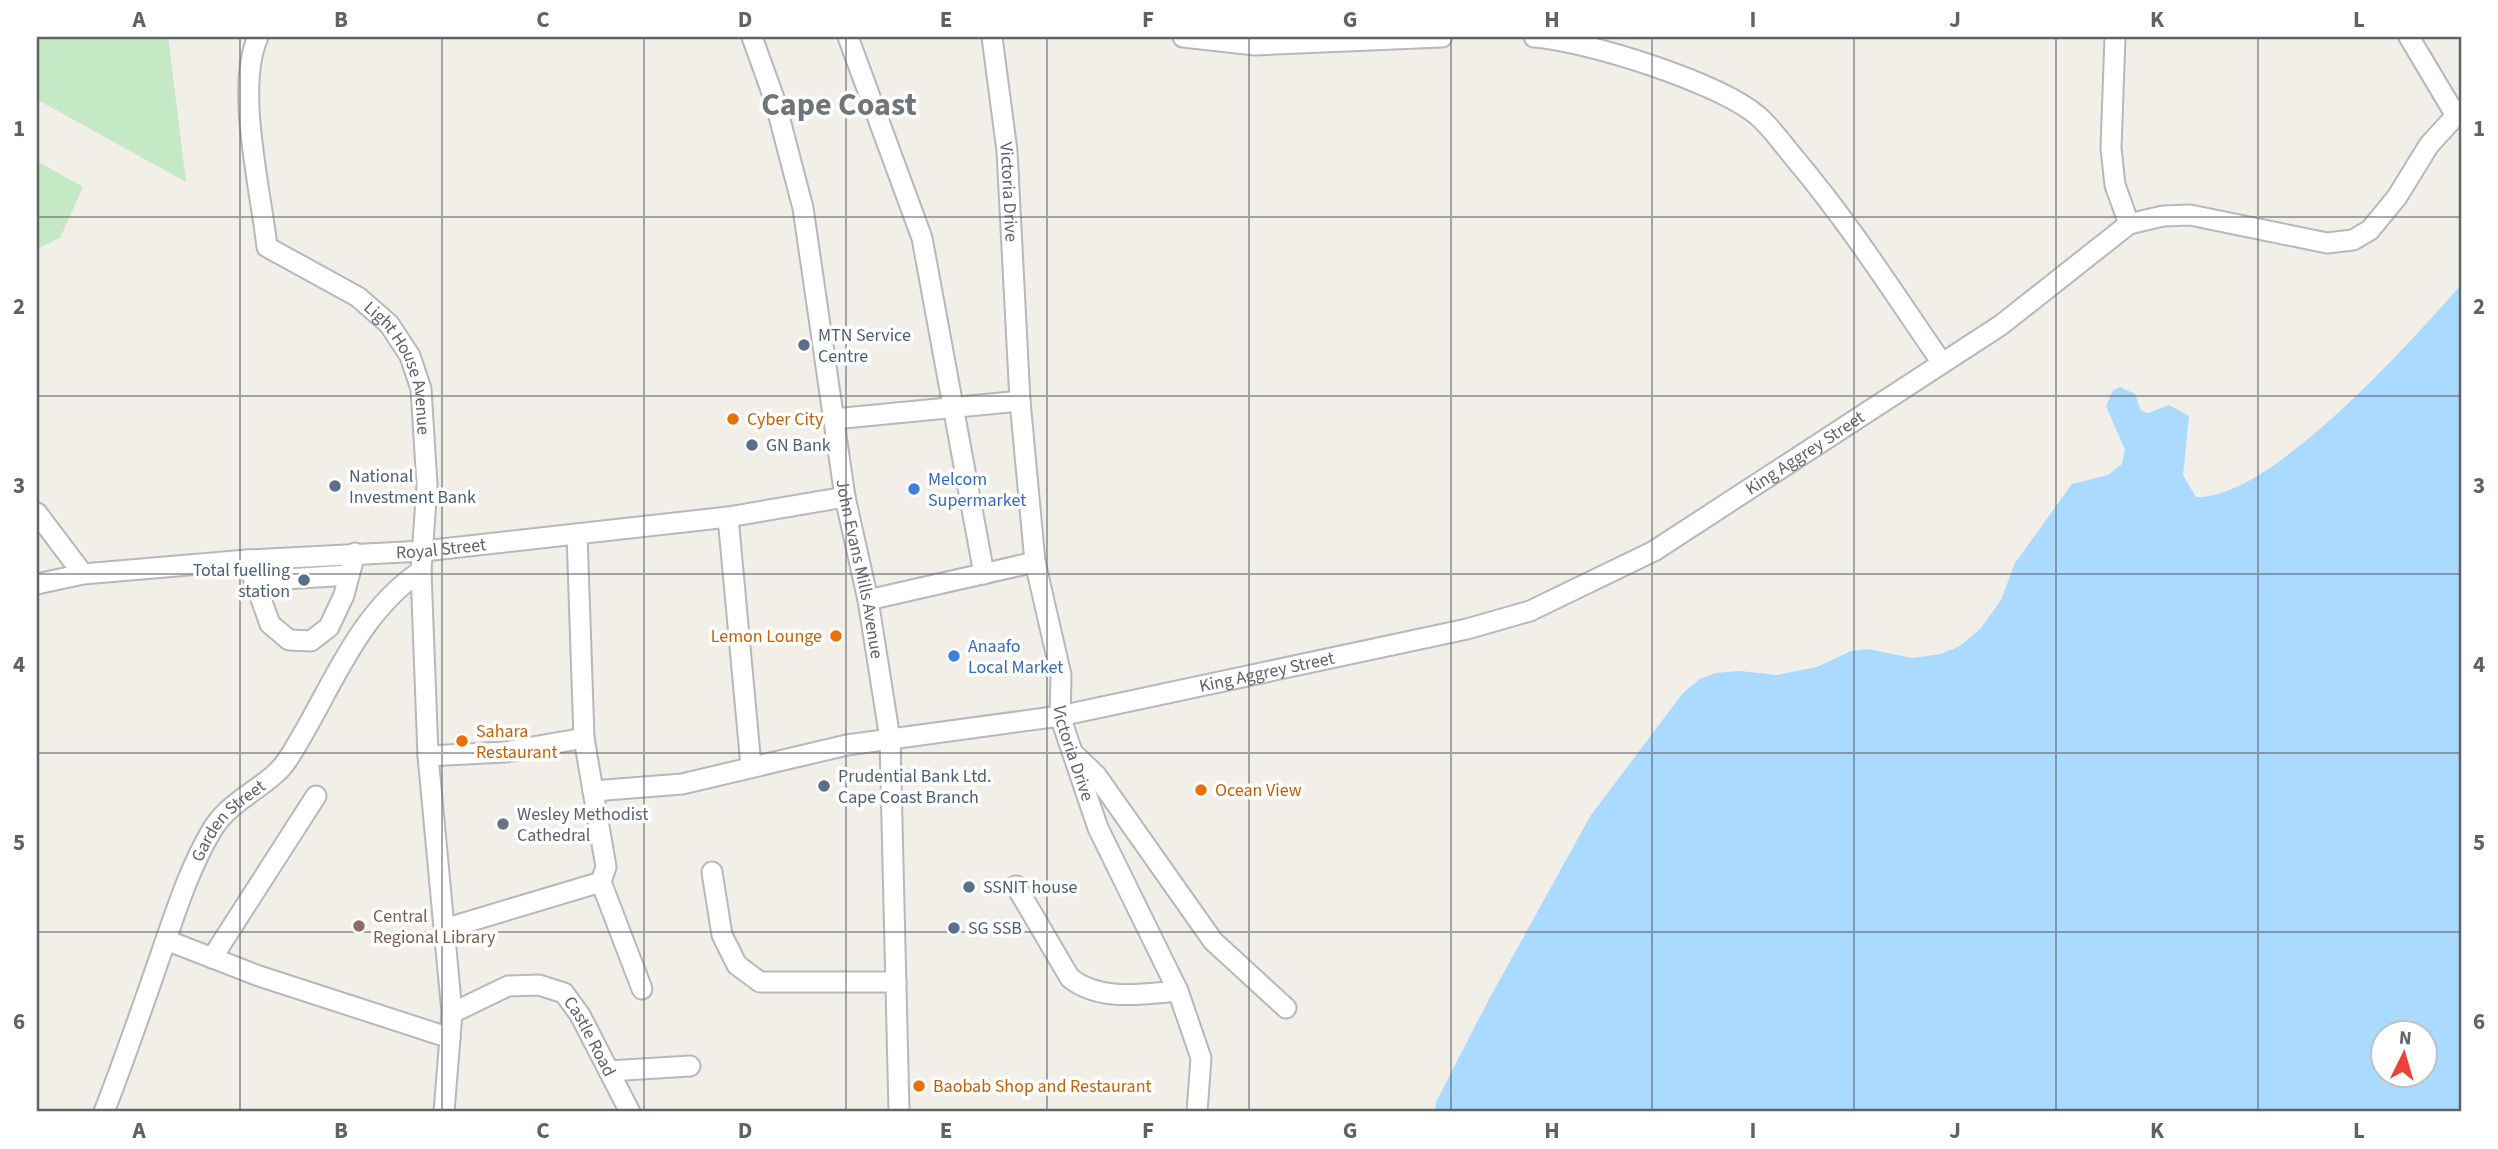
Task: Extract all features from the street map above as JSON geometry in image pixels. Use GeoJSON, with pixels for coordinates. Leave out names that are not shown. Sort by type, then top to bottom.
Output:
{"type":"FeatureCollection","features":[{"type":"Feature","properties":{"kind":"street","name":"Light House Avenue"},"geometry":{"type":"LineString","coordinates":[[258,37],[252,54],[249,111],[267,247],[358,297],[389,324],[410,356],[421,389],[427,485],[423,561],[428,756],[452,1013],[444,1112]]}},
{"type":"Feature","properties":{"kind":"street","name":"John Evans Mills Avenue"},"geometry":{"type":"LineString","coordinates":[[752,37],[775,101],[803,208],[845,497],[867,600],[890,739],[899,1112]]}},
{"type":"Feature","properties":{"kind":"street"},"geometry":{"type":"LineString","coordinates":[[848,37],[922,238],[984,574]]}},
{"type":"Feature","properties":{"kind":"street","name":"Victoria Drive"},"geometry":{"type":"LineString","coordinates":[[992,37],[1007,151],[1020,401],[1035,562],[1061,675],[1060,716],[1098,828],[1178,991],[1201,1058],[1197,1112]]}},
{"type":"Feature","properties":{"kind":"street"},"geometry":{"type":"LineString","coordinates":[[1183,37],[1255,44],[1442,37]]}},
{"type":"Feature","properties":{"kind":"street"},"geometry":{"type":"LineString","coordinates":[[1534,37],[1583,45],[1675,75],[1736,101],[1759,116],[1814,181],[1942,363]]}},
{"type":"Feature","properties":{"kind":"street"},"geometry":{"type":"LineString","coordinates":[[2115,37],[2111,149],[2115,185],[2129,225]]}},
{"type":"Feature","properties":{"kind":"street"},"geometry":{"type":"LineString","coordinates":[[2409,37],[2458,112]]}},
{"type":"Feature","properties":{"kind":"street","name":"King Aggrey Street"},"geometry":{"type":"LineString","coordinates":[[593,791],[682,784],[847,745],[1060,716],[1467,629],[1530,611],[1654,551],[2001,325],[2129,225],[2164,216],[2190,215],[2328,243],[2353,240],[2370,230],[2398,197],[2429,145],[2458,112]]}},
{"type":"Feature","properties":{"kind":"street"},"geometry":{"type":"LineString","coordinates":[[834,419],[1020,401]]}},
{"type":"Feature","properties":{"kind":"street","name":"Royal Street"},"geometry":{"type":"LineString","coordinates":[[37,584],[83,574],[355,553],[423,561],[577,534],[728,517],[845,497]]}},
{"type":"Feature","properties":{"kind":"street"},"geometry":{"type":"LineString","coordinates":[[37,513],[83,574]]}},
{"type":"Feature","properties":{"kind":"street"},"geometry":{"type":"LineString","coordinates":[[728,517],[751,766]]}},
{"type":"Feature","properties":{"kind":"street"},"geometry":{"type":"LineString","coordinates":[[577,534],[584,738],[606,867],[601,881],[642,989]]}},
{"type":"Feature","properties":{"kind":"street"},"geometry":{"type":"LineString","coordinates":[[247,560],[270,624],[289,640],[311,641],[330,627],[355,553]]}},
{"type":"Feature","properties":{"kind":"street","name":"Garden Street"},"geometry":{"type":"LineString","coordinates":[[104,1112],[185,886],[212,831],[225,812],[287,762],[329,685],[373,615],[396,587],[423,561]]}},
{"type":"Feature","properties":{"kind":"street"},"geometry":{"type":"LineString","coordinates":[[867,600],[1035,562]]}},
{"type":"Feature","properties":{"kind":"street"},"geometry":{"type":"LineString","coordinates":[[254,581],[349,575]]}},
{"type":"Feature","properties":{"kind":"street"},"geometry":{"type":"LineString","coordinates":[[428,756],[505,752],[584,738]]}},
{"type":"Feature","properties":{"kind":"street"},"geometry":{"type":"LineString","coordinates":[[1072,752],[1096,775],[1213,941],[1286,1008]]}},
{"type":"Feature","properties":{"kind":"street"},"geometry":{"type":"LineString","coordinates":[[212,958],[316,796]]}},
{"type":"Feature","properties":{"kind":"street"},"geometry":{"type":"LineString","coordinates":[[712,872],[722,935],[737,965],[760,982],[896,982]]}},
{"type":"Feature","properties":{"kind":"street"},"geometry":{"type":"LineString","coordinates":[[444,929],[601,881]]}},
{"type":"Feature","properties":{"kind":"street"},"geometry":{"type":"LineString","coordinates":[[1016,886],[1070,978],[1082,988],[1130,995],[1178,991]]}},
{"type":"Feature","properties":{"kind":"street"},"geometry":{"type":"LineString","coordinates":[[166,940],[450,1038]]}},
{"type":"Feature","properties":{"kind":"street","name":"Castle Road"},"geometry":{"type":"LineString","coordinates":[[452,1013],[508,986],[539,985],[564,993],[580,1015],[630,1112]]}},
{"type":"Feature","properties":{"kind":"street"},"geometry":{"type":"LineString","coordinates":[[609,1071],[690,1066]]}},
{"type":"Feature","properties":{"kind":"green space"},"geometry":{"type":"Polygon","coordinates":[[[39,37],[168,37],[186,182],[38,100],[39,37]]]}},
{"type":"Feature","properties":{"kind":"green space"},"geometry":{"type":"Polygon","coordinates":[[[37,161],[83,187],[60,238],[37,249],[37,161]]]}},
{"type":"Feature","properties":{"kind":"water"},"geometry":{"type":"Polygon","coordinates":[[[2461,285],[2461,1112],[1435,1112],[1436,1102],[1488,1001],[1591,815],[1683,693],[1700,679],[1716,673],[1740,671],[1777,675],[1817,667],[1851,651],[1868,649],[1912,658],[1941,654],[1960,646],[1981,628],[2001,600],[2015,563],[2072,484],[2108,475],[2122,464],[2125,450],[2106,406],[2113,390],[2120,387],[2135,394],[2141,411],[2149,413],[2169,405],[2189,416],[2183,475],[2196,497],[2227,491],[2262,473],[2300,446],[2338,413],[2461,285]]]}},
{"type":"Feature","properties":{"kind":"place","name":"MTN Service Centre"},"geometry":{"type":"Point","coordinates":[804,345]}},
{"type":"Feature","properties":{"kind":"place","name":"Cyber City"},"geometry":{"type":"Point","coordinates":[733,419]}},
{"type":"Feature","properties":{"kind":"place","name":"GN Bank"},"geometry":{"type":"Point","coordinates":[752,445]}},
{"type":"Feature","properties":{"kind":"place","name":"National Investment Bank"},"geometry":{"type":"Point","coordinates":[335,486]}},
{"type":"Feature","properties":{"kind":"place","name":"Melcom Supermarket"},"geometry":{"type":"Point","coordinates":[914,489]}},
{"type":"Feature","properties":{"kind":"place","name":"Total fuelling station"},"geometry":{"type":"Point","coordinates":[304,580]}},
{"type":"Feature","properties":{"kind":"place","name":"Lemon Lounge"},"geometry":{"type":"Point","coordinates":[836,636]}},
{"type":"Feature","properties":{"kind":"place","name":"Anaafo Local Market"},"geometry":{"type":"Point","coordinates":[954,656]}},
{"type":"Feature","properties":{"kind":"place","name":"Sahara Restaurant"},"geometry":{"type":"Point","coordinates":[462,741]}},
{"type":"Feature","properties":{"kind":"place","name":"Prudential Bank Ltd. Cape Coast Branch"},"geometry":{"type":"Point","coordinates":[824,786]}},
{"type":"Feature","properties":{"kind":"place","name":"Ocean View"},"geometry":{"type":"Point","coordinates":[1201,790]}},
{"type":"Feature","properties":{"kind":"place","name":"Wesley Methodist Cathedral"},"geometry":{"type":"Point","coordinates":[503,824]}},
{"type":"Feature","properties":{"kind":"place","name":"SSNIT house"},"geometry":{"type":"Point","coordinates":[969,887]}},
{"type":"Feature","properties":{"kind":"place","name":"Central Regional Library"},"geometry":{"type":"Point","coordinates":[359,926]}},
{"type":"Feature","properties":{"kind":"place","name":"SG SSB"},"geometry":{"type":"Point","coordinates":[954,928]}},
{"type":"Feature","properties":{"kind":"place","name":"Baobab Shop and Restaurant"},"geometry":{"type":"Point","coordinates":[919,1086]}},
{"type":"Feature","properties":{"kind":"district","name":"Cape Coast"},"geometry":{"type":"Point","coordinates":[839,104]}}]}
